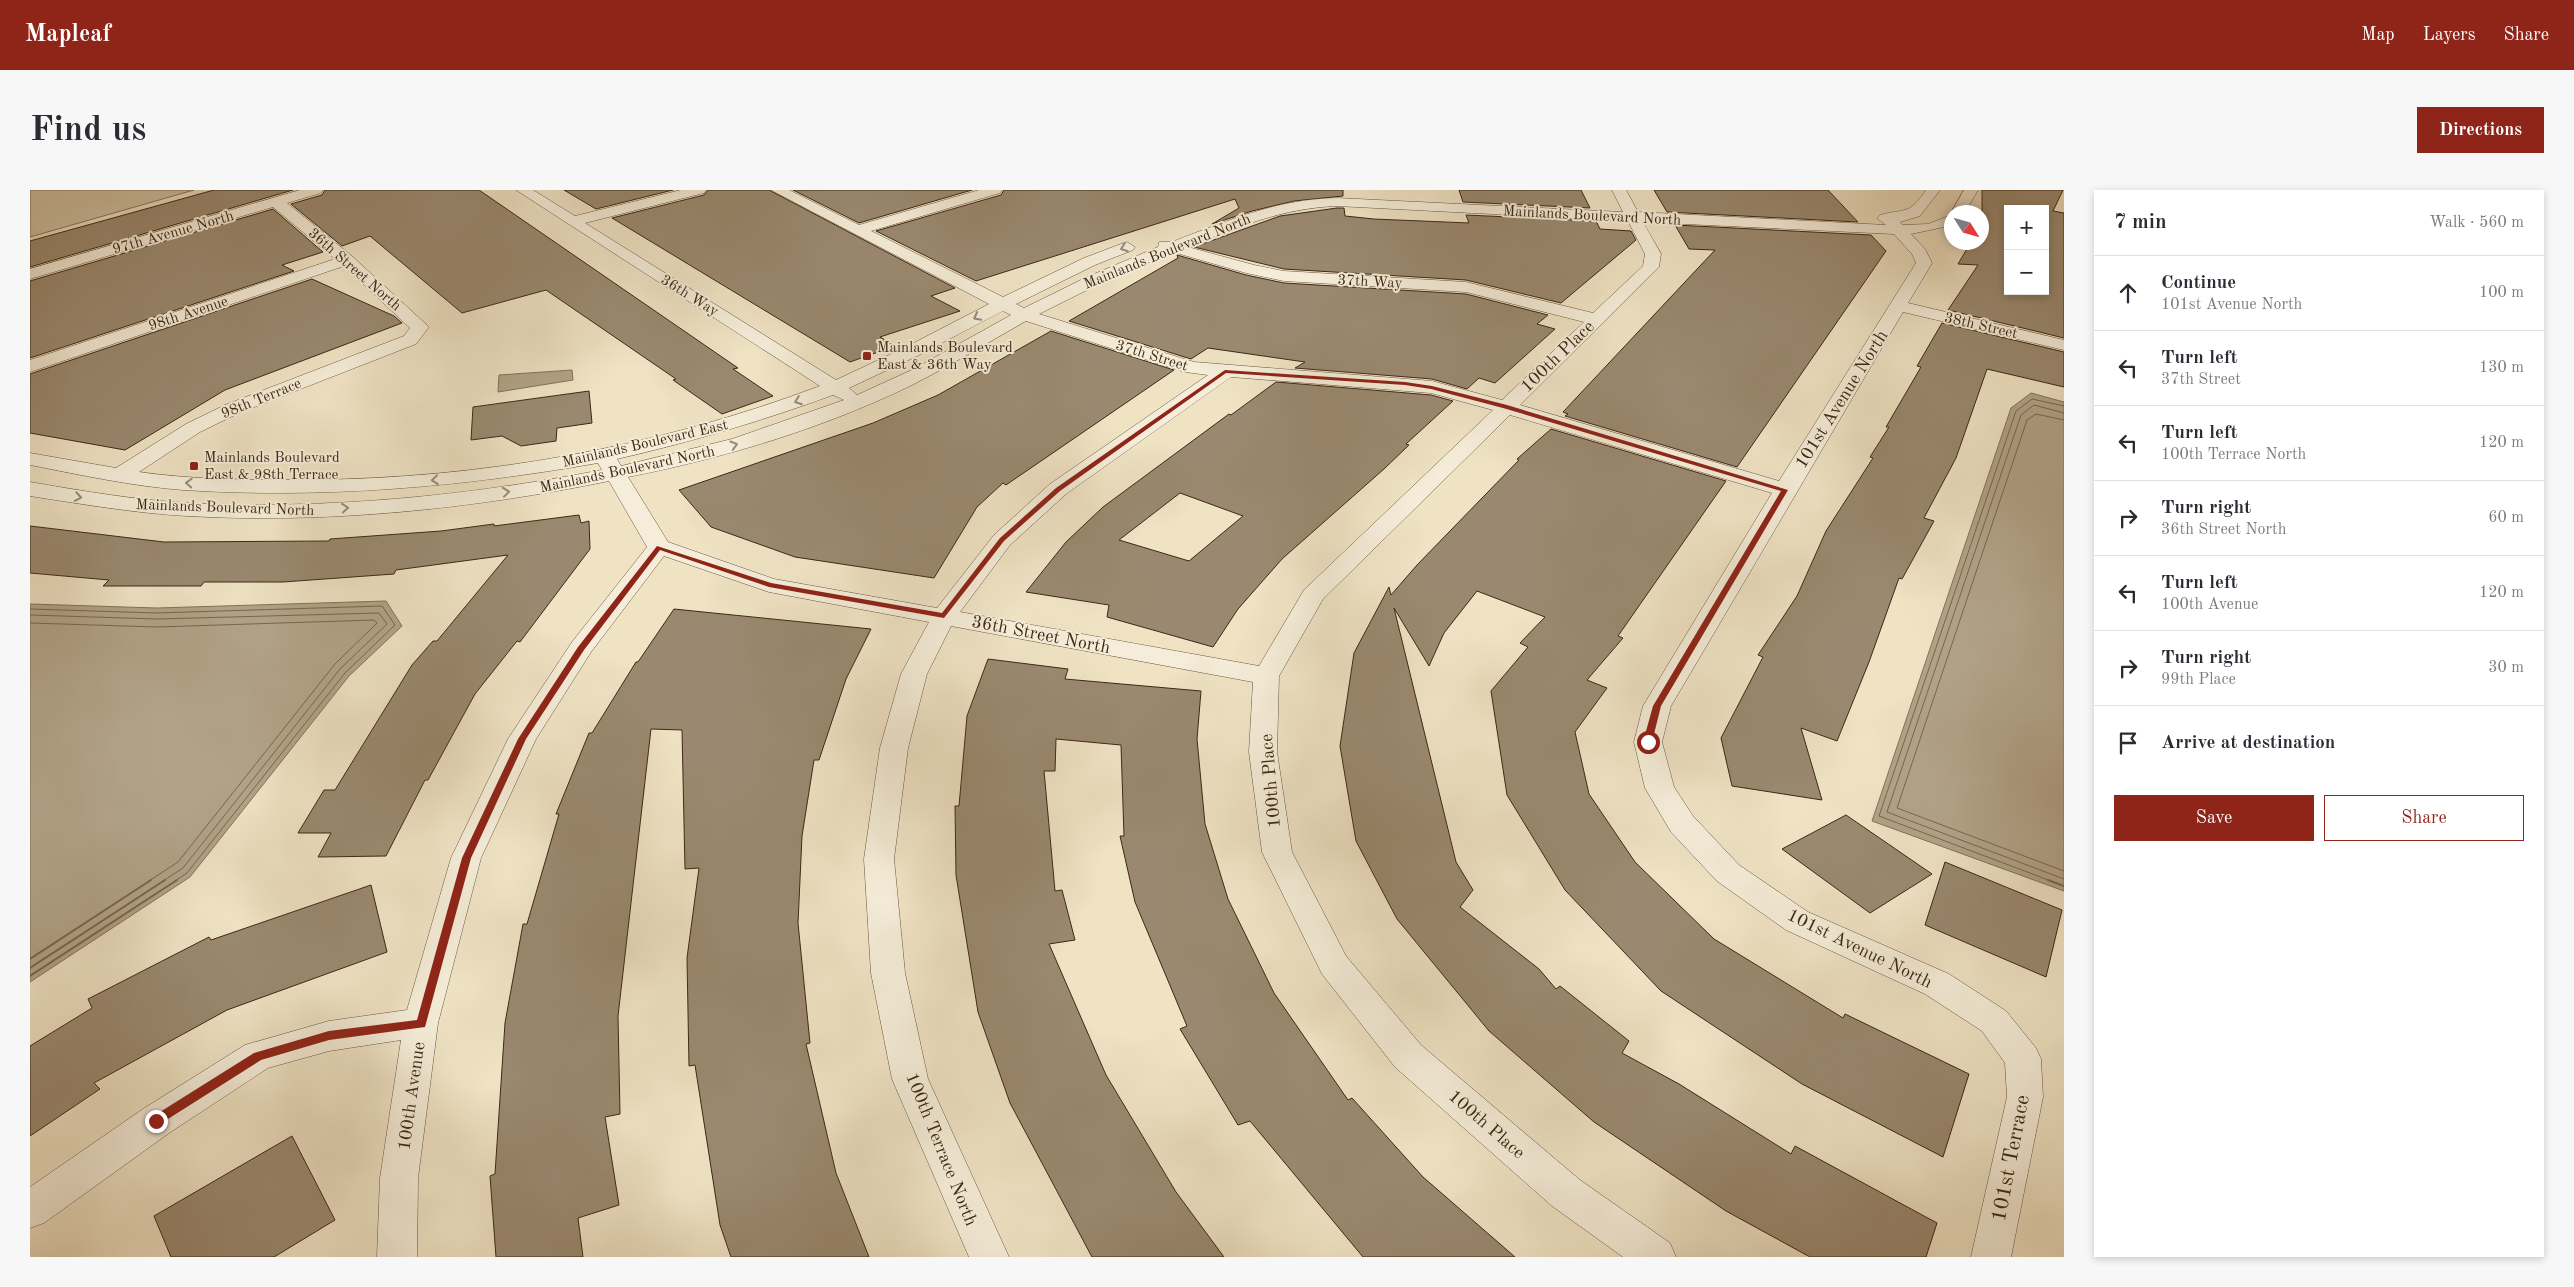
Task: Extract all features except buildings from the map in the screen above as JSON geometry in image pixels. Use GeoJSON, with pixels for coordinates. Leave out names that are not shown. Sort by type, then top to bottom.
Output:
{"type":"FeatureCollection","features":[{"type":"Feature","properties":{"kind":"street","name":"97th Avenue North"},"geometry":{"type":"LineString","coordinates":[[30,274],[316,190]]}},
{"type":"Feature","properties":{"kind":"street","name":"36th Way"},"geometry":{"type":"LineString","coordinates":[[523,190],[857,402]]}},
{"type":"Feature","properties":{"kind":"street"},"geometry":{"type":"LineString","coordinates":[[574,221],[699,190]]}},
{"type":"Feature","properties":{"kind":"street","name":"37th Street"},"geometry":{"type":"LineString","coordinates":[[778,190],[1025,315],[1192,368],[1225,372],[1405,383],[1432,387],[1785,490]]}},
{"type":"Feature","properties":{"kind":"street"},"geometry":{"type":"LineString","coordinates":[[859,230],[995,190]]}},
{"type":"Feature","properties":{"kind":"street","name":"Mainlands Boulevard North"},"geometry":{"type":"LineString","coordinates":[[1894,224],[1917,213],[1934,190]]}},
{"type":"Feature","properties":{"kind":"street"},"geometry":{"type":"LineString","coordinates":[[1962,205],[1971,190]]}},
{"type":"Feature","properties":{"kind":"street","name":"Mainlands Boulevard East"},"geometry":{"type":"LineString","coordinates":[[30,459],[182,483],[278,486],[357,485],[431,481],[609,465],[836,387],[889,363],[1056,275],[1250,200],[1276,194],[1333,192],[1425,197]]}},
{"type":"Feature","properties":{"kind":"street","name":"Mainlands Boulevard North"},"geometry":{"type":"LineString","coordinates":[[30,489],[148,506],[228,510],[322,510],[424,502],[524,490],[609,465],[687,459],[765,436],[857,402],[915,376],[1025,315],[1122,266],[1269,210],[1296,203],[1425,197],[1627,204],[1926,228],[1944,224]]}},
{"type":"Feature","properties":{"kind":"street","name":"36th Street North"},"geometry":{"type":"LineString","coordinates":[[276,202],[347,260],[420,326],[410,340]]}},
{"type":"Feature","properties":{"kind":"street","name":"100th Place"},"geometry":{"type":"LineString","coordinates":[[1627,204],[1653,254],[1651,268],[1505,407],[1313,595],[1266,676],[1263,752],[1277,852],[1334,965],[1408,1056],[1566,1193],[1656,1257]]}},
{"type":"Feature","properties":{"kind":"street","name":"101st Avenue North"},"geometry":{"type":"LineString","coordinates":[[1894,224],[1919,252],[1924,264],[1785,490],[1657,706],[1648,742],[1660,788],[1682,824],[1728,873],[1797,921],[1937,984],[1994,1021],[2023,1059]]}},
{"type":"Feature","properties":{"kind":"street","name":"37th Way"},"geometry":{"type":"LineString","coordinates":[[1147,240],[1252,270],[1284,276],[1466,287],[1595,320]]}},
{"type":"Feature","properties":{"kind":"street","name":"98th Avenue"},"geometry":{"type":"LineString","coordinates":[[30,366],[347,260]]}},
{"type":"Feature","properties":{"kind":"street","name":"38th Street"},"geometry":{"type":"LineString","coordinates":[[1898,306],[2064,345]]}},
{"type":"Feature","properties":{"kind":"street","name":"98th Terrace"},"geometry":{"type":"LineString","coordinates":[[121,474],[193,428],[232,409],[410,340]]}},
{"type":"Feature","properties":{"kind":"street","name":"100th Terrace North"},"geometry":{"type":"LineString","coordinates":[[989,1257],[910,1079],[888,973],[879,859],[894,748],[914,674],[944,616],[1002,540],[1058,489],[1225,372]]}},
{"type":"Feature","properties":{"kind":"street"},"geometry":{"type":"LineString","coordinates":[[609,465],[659,547]]}},
{"type":"Feature","properties":{"kind":"street","name":"36th Street North"},"geometry":{"type":"LineString","coordinates":[[659,547],[769,585],[1266,676]]}},
{"type":"Feature","properties":{"kind":"street","name":"100th Avenue"},"geometry":{"type":"LineString","coordinates":[[397,1257],[399,1178],[421,1024],[466,858],[522,739],[581,648],[659,547]]}},
{"type":"Feature","properties":{"kind":"street"},"geometry":{"type":"LineString","coordinates":[[30,1210],[156,1121],[258,1056],[329,1036],[421,1024]]}},
{"type":"Feature","properties":{"kind":"street","name":"101st Terrace"},"geometry":{"type":"LineString","coordinates":[[1992,1257],[2025,1097],[2023,1059]]}},
{"type":"Feature","properties":{"kind":"shaded area"},"geometry":{"type":"Polygon","coordinates":[[[30,190],[194,190],[30,237],[30,190]]]}},
{"type":"Feature","properties":{"kind":"water"},"geometry":{"type":"Polygon","coordinates":[[[572,370],[573,380],[498,392],[499,375],[572,370]]]}},
{"type":"Feature","properties":{"kind":"water"},"geometry":{"type":"Polygon","coordinates":[[[2031,393],[2064,402],[2064,891],[1872,821],[2011,408],[2031,393]]]}},
{"type":"Feature","properties":{"kind":"water"},"geometry":{"type":"Polygon","coordinates":[[[386,601],[402,626],[349,676],[190,877],[30,982],[30,604],[157,608],[386,601]]]}},
{"type":"Feature","properties":{"kind":"place","name":"Mainlands Boulevard East & 36th Way"},"geometry":{"type":"Point","coordinates":[867,356]}},
{"type":"Feature","properties":{"kind":"place","name":"Mainlands Boulevard East & 98th Terrace"},"geometry":{"type":"Point","coordinates":[194,466]}},
{"type":"Feature","properties":{"kind":"route"},"geometry":{"type":"LineString","coordinates":[[156,1121],[258,1056],[329,1036],[421,1024],[466,858],[522,739],[581,648],[659,547],[700,563],[769,585],[944,616],[1002,540],[1058,489],[1225,372],[1405,383],[1432,387],[1785,490],[1657,706],[1648,742]]}}]}
